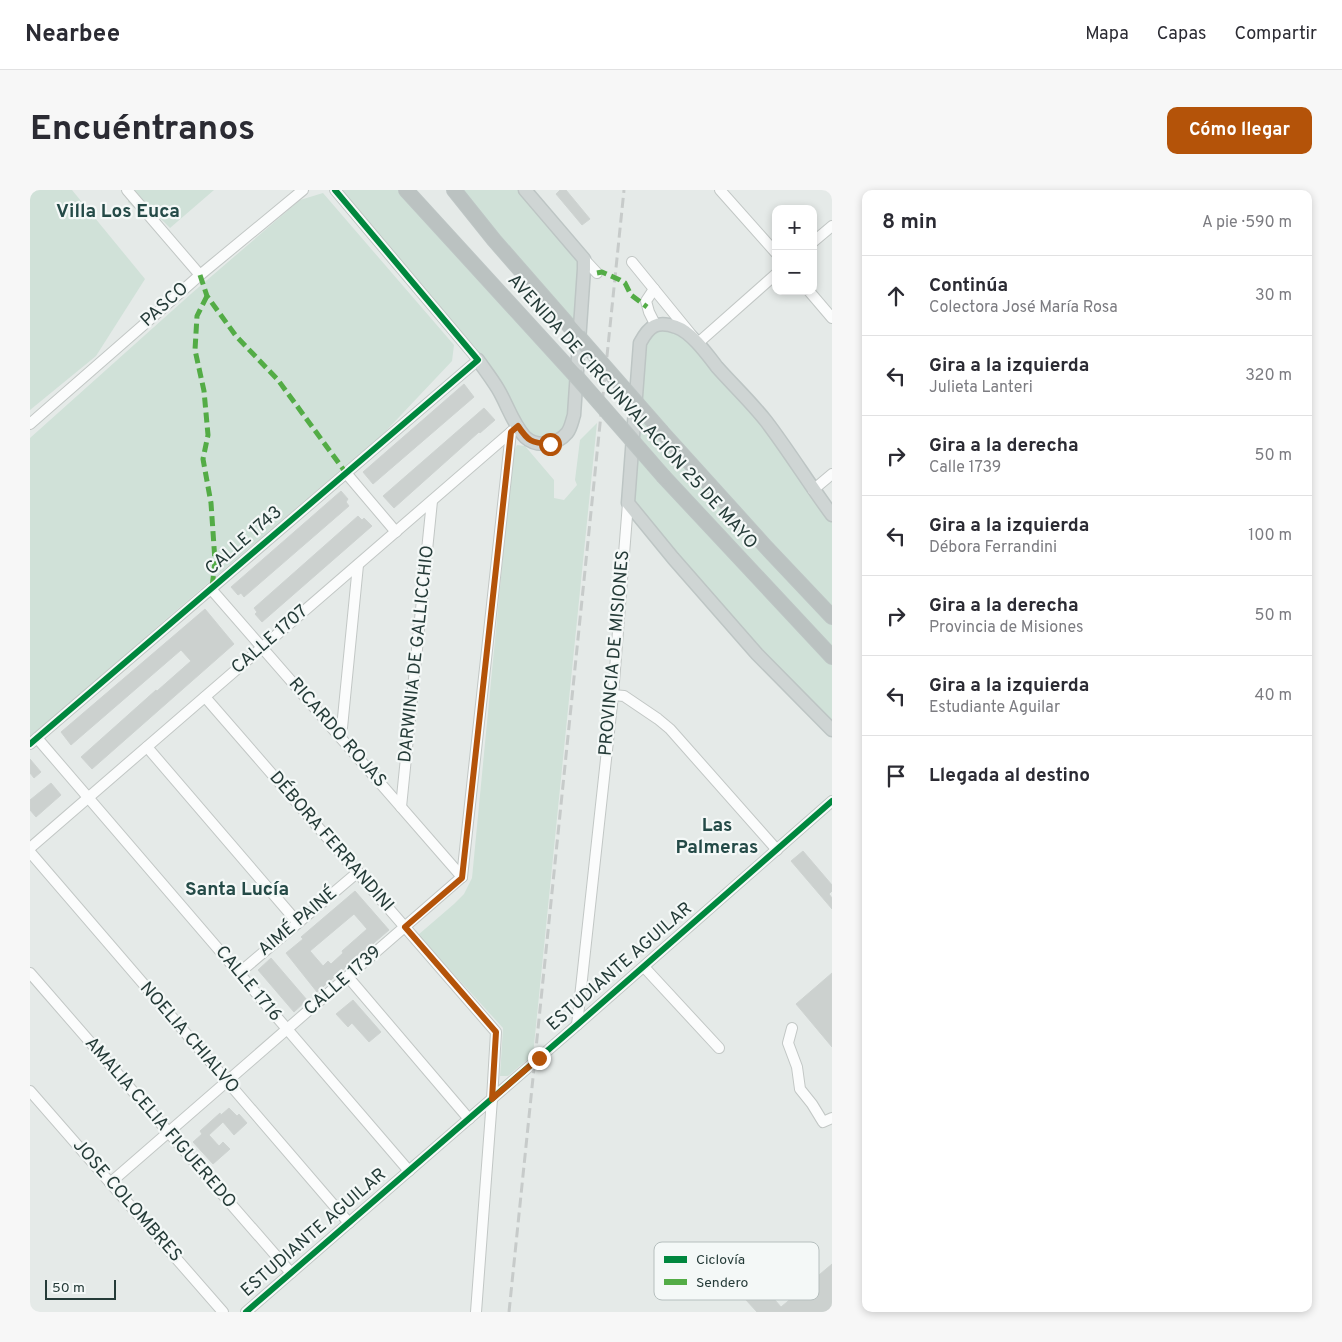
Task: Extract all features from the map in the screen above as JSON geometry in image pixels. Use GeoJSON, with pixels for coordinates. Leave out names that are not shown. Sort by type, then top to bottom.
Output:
{"type":"FeatureCollection","features":[{"type":"Feature","properties":{"kind":"highway"},"geometry":{"type":"LineString","coordinates":[[402,190],[418,204]]}},
{"type":"Feature","properties":{"kind":"highway","name":"AVENIDA DE CIRCUNVALACIÓN 25 DE MAYO"},"geometry":{"type":"LineString","coordinates":[[406,190],[556,353],[664,477],[832,657]]}},
{"type":"Feature","properties":{"kind":"highway","name":"AVENIDA DE CIRCUNVALACIÓN 25 DE MAYO"},"geometry":{"type":"LineString","coordinates":[[454,190],[494,240],[662,432],[758,539],[832,617]]}},
{"type":"Feature","properties":{"kind":"main road"},"geometry":{"type":"LineString","coordinates":[[478,360],[498,389],[514,429],[536,444],[550,444],[560,440],[568,432],[574,415],[584,270],[581,255],[525,190]]}},
{"type":"Feature","properties":{"kind":"main road"},"geometry":{"type":"LineString","coordinates":[[655,324],[678,327],[698,343],[765,420],[832,515]]}},
{"type":"Feature","properties":{"kind":"main road","name":"PROVINCIA DE MISIONES"},"geometry":{"type":"LineString","coordinates":[[628,503],[640,343],[646,332],[655,324]]}},
{"type":"Feature","properties":{"kind":"main road"},"geometry":{"type":"LineString","coordinates":[[628,503],[673,558],[757,654],[832,730]]}},
{"type":"Feature","properties":{"kind":"street"},"geometry":{"type":"LineString","coordinates":[[127,190],[200,274]]}},
{"type":"Feature","properties":{"kind":"street","name":"PASCO"},"geometry":{"type":"LineString","coordinates":[[30,424],[200,274],[303,190]]}},
{"type":"Feature","properties":{"kind":"street"},"geometry":{"type":"LineString","coordinates":[[335,190],[478,360]]}},
{"type":"Feature","properties":{"kind":"street"},"geometry":{"type":"LineString","coordinates":[[720,190],[773,250]]}},
{"type":"Feature","properties":{"kind":"street"},"geometry":{"type":"LineString","coordinates":[[817,239],[832,226]]}},
{"type":"Feature","properties":{"kind":"street"},"geometry":{"type":"LineString","coordinates":[[581,255],[597,274]]}},
{"type":"Feature","properties":{"kind":"street"},"geometry":{"type":"LineString","coordinates":[[632,262],[698,343],[772,278]]}},
{"type":"Feature","properties":{"kind":"street"},"geometry":{"type":"LineString","coordinates":[[654,289],[646,301],[648,312],[655,324]]}},
{"type":"Feature","properties":{"kind":"street"},"geometry":{"type":"LineString","coordinates":[[812,295],[832,318]]}},
{"type":"Feature","properties":{"kind":"street","name":"CALLE 1743"},"geometry":{"type":"LineString","coordinates":[[33,741],[478,360]]}},
{"type":"Feature","properties":{"kind":"street"},"geometry":{"type":"LineString","coordinates":[[462,878],[514,429]]}},
{"type":"Feature","properties":{"kind":"street","name":"CALLE 1707"},"geometry":{"type":"LineString","coordinates":[[30,848],[514,429]]}},
{"type":"Feature","properties":{"kind":"street"},"geometry":{"type":"LineString","coordinates":[[346,474],[396,532]]}},
{"type":"Feature","properties":{"kind":"street"},"geometry":{"type":"LineString","coordinates":[[813,490],[832,474]]}},
{"type":"Feature","properties":{"kind":"street","name":"DARWINIA DE GALLICCHIO"},"geometry":{"type":"LineString","coordinates":[[402,807],[432,501]]}},
{"type":"Feature","properties":{"kind":"street","name":"PROVINCIA DE MISIONES"},"geometry":{"type":"LineString","coordinates":[[577,1025],[613,695],[628,503]]}},
{"type":"Feature","properties":{"kind":"street"},"geometry":{"type":"LineString","coordinates":[[341,738],[358,565]]}},
{"type":"Feature","properties":{"kind":"street","name":"RICARDO ROJAS"},"geometry":{"type":"LineString","coordinates":[[212,589],[462,878]]}},
{"type":"Feature","properties":{"kind":"street"},"geometry":{"type":"LineString","coordinates":[[613,695],[624,696],[670,729],[777,850]]}},
{"type":"Feature","properties":{"kind":"street","name":"DÉBORA FERRANDINI"},"geometry":{"type":"LineString","coordinates":[[205,696],[496,1032],[492,1099]]}},
{"type":"Feature","properties":{"kind":"street","name":"CALLE 1716"},"geometry":{"type":"LineString","coordinates":[[33,741],[88,798],[409,1171]]}},
{"type":"Feature","properties":{"kind":"street"},"geometry":{"type":"LineString","coordinates":[[147,747],[298,923]]}},
{"type":"Feature","properties":{"kind":"street","name":"ESTUDIANTE AGUILAR"},"geometry":{"type":"LineString","coordinates":[[246,1312],[644,967],[832,801]]}},
{"type":"Feature","properties":{"kind":"street","name":"NOELIA CHIALVO"},"geometry":{"type":"LineString","coordinates":[[30,852],[349,1223]]}},
{"type":"Feature","properties":{"kind":"street","name":"AIMÉ PAINÉ"},"geometry":{"type":"LineString","coordinates":[[239,973],[358,872]]}},
{"type":"Feature","properties":{"kind":"street","name":"CALLE 1739"},"geometry":{"type":"LineString","coordinates":[[110,1183],[462,878]]}},
{"type":"Feature","properties":{"kind":"street"},"geometry":{"type":"LineString","coordinates":[[644,967],[719,1048]]}},
{"type":"Feature","properties":{"kind":"street","name":"AMALIA CELIA FIGUEREDO"},"geometry":{"type":"LineString","coordinates":[[30,972],[291,1273]]}},
{"type":"Feature","properties":{"kind":"street"},"geometry":{"type":"LineString","coordinates":[[348,977],[469,1119]]}},
{"type":"Feature","properties":{"kind":"street"},"geometry":{"type":"LineString","coordinates":[[792,1028],[788,1042],[797,1067],[800,1089],[827,1120]]}},
{"type":"Feature","properties":{"kind":"street","name":"JOSE COLOMBRES"},"geometry":{"type":"LineString","coordinates":[[30,1091],[223,1312]]}},
{"type":"Feature","properties":{"kind":"street"},"geometry":{"type":"LineString","coordinates":[[476,1312],[492,1099]]}},
{"type":"Feature","properties":{"kind":"shaded area"},"geometry":{"type":"Polygon","coordinates":[[[30,190],[72,190],[145,279],[96,356],[30,410],[30,190]]]}},
{"type":"Feature","properties":{"kind":"shaded area"},"geometry":{"type":"Polygon","coordinates":[[[129,190],[214,190],[170,228],[150,208],[140,213],[128,202],[129,190]]]}},
{"type":"Feature","properties":{"kind":"shaded area"},"geometry":{"type":"Polygon","coordinates":[[[335,190],[406,190],[575,375],[568,432],[536,443],[498,389],[335,190]]]}},
{"type":"Feature","properties":{"kind":"shaded area"},"geometry":{"type":"Polygon","coordinates":[[[454,190],[525,190],[578,251],[578,336],[454,190]]]}},
{"type":"Feature","properties":{"kind":"shaded area"},"geometry":{"type":"Polygon","coordinates":[[[323,193],[454,345],[452,361],[385,432],[30,738],[30,438],[192,293],[300,200],[323,193]]]}},
{"type":"Feature","properties":{"kind":"shaded area"},"geometry":{"type":"Polygon","coordinates":[[[655,324],[698,343],[832,515],[832,730],[628,503],[640,343],[655,324]]]}},
{"type":"Feature","properties":{"kind":"shaded area"},"geometry":{"type":"Polygon","coordinates":[[[597,423],[533,1055],[508,1076],[500,1076],[503,1028],[418,935],[464,894],[472,878],[513,453],[517,445],[525,446],[554,480],[554,498],[564,500],[577,485],[575,480],[580,440],[597,423]]]}},
{"type":"Feature","properties":{"kind":"building"},"geometry":{"type":"Polygon","coordinates":[[[560,190],[566,190],[590,219],[582,225],[556,194],[560,190]]]}},
{"type":"Feature","properties":{"kind":"building"},"geometry":{"type":"Polygon","coordinates":[[[464,384],[474,397],[373,484],[363,472],[464,384]]]}},
{"type":"Feature","properties":{"kind":"building"},"geometry":{"type":"Polygon","coordinates":[[[484,408],[495,420],[394,508],[383,496],[484,408]]]}},
{"type":"Feature","properties":{"kind":"building"},"geometry":{"type":"Polygon","coordinates":[[[341,491],[348,499],[346,502],[349,506],[244,597],[241,593],[238,595],[231,587],[341,491]]]}},
{"type":"Feature","properties":{"kind":"building"},"geometry":{"type":"Polygon","coordinates":[[[358,516],[362,520],[364,518],[372,526],[262,622],[255,614],[257,612],[254,608],[358,516]]]}},
{"type":"Feature","properties":{"kind":"building"},"geometry":{"type":"Polygon","coordinates":[[[205,609],[234,644],[92,769],[81,757],[191,661],[181,650],[71,745],[61,732],[205,609]]]}},
{"type":"Feature","properties":{"kind":"building"},"geometry":{"type":"Polygon","coordinates":[[[30,759],[41,772],[34,778],[30,773],[30,759]]]}},
{"type":"Feature","properties":{"kind":"building"},"geometry":{"type":"Polygon","coordinates":[[[51,783],[61,795],[36,817],[30,810],[30,800],[51,783]]]}},
{"type":"Feature","properties":{"kind":"building"},"geometry":{"type":"Polygon","coordinates":[[[803,851],[832,885],[832,891],[829,894],[832,898],[832,909],[791,861],[803,851]]]}},
{"type":"Feature","properties":{"kind":"building"},"geometry":{"type":"Polygon","coordinates":[[[355,891],[389,930],[317,992],[286,953],[303,939],[301,937],[355,891]],[[354,914],[310,951],[323,966],[328,961],[331,964],[343,953],[342,951],[367,929],[354,914]]]}},
{"type":"Feature","properties":{"kind":"building"},"geometry":{"type":"Polygon","coordinates":[[[271,958],[307,1000],[294,1012],[258,970],[271,958]]]}},
{"type":"Feature","properties":{"kind":"building"},"geometry":{"type":"Polygon","coordinates":[[[832,973],[832,1047],[796,1004],[832,973]]]}},
{"type":"Feature","properties":{"kind":"building"},"geometry":{"type":"Polygon","coordinates":[[[353,1000],[381,1032],[369,1042],[352,1023],[348,1027],[336,1014],[353,1000]]]}},
{"type":"Feature","properties":{"kind":"building"},"geometry":{"type":"Polygon","coordinates":[[[229,1108],[237,1116],[239,1114],[247,1123],[234,1135],[223,1122],[209,1135],[219,1146],[223,1142],[230,1149],[213,1164],[193,1142],[202,1134],[200,1131],[220,1113],[221,1115],[229,1108]]]}},
{"type":"Feature","properties":{"kind":"building"},"geometry":{"type":"Polygon","coordinates":[[[832,1264],[832,1312],[757,1312],[746,1300],[775,1300],[781,1307],[789,1300],[819,1300],[819,1275],[832,1264]]]}},
{"type":"Feature","properties":{"kind":"railway"},"geometry":{"type":"LineString","coordinates":[[509,1312],[624,190]]}},
{"type":"Feature","properties":{"kind":"marked path"},"geometry":{"type":"LineString","coordinates":[[597,273],[602,272],[625,283],[631,295],[647,307]]}},
{"type":"Feature","properties":{"kind":"marked path"},"geometry":{"type":"LineString","coordinates":[[200,275],[207,296],[236,336],[278,380],[346,473]]}},
{"type":"Feature","properties":{"kind":"marked path"},"geometry":{"type":"LineString","coordinates":[[207,296],[197,316],[195,350],[204,391],[208,435],[203,459],[211,503],[215,561],[212,588]]}},
{"type":"Feature","properties":{"kind":"cycle path"},"geometry":{"type":"LineString","coordinates":[[30,744],[478,360],[335,190]]}},
{"type":"Feature","properties":{"kind":"cycle path"},"geometry":{"type":"LineString","coordinates":[[246,1312],[832,801]]}},
{"type":"Feature","properties":{"kind":"district","name":"Villa Los Euca"},"geometry":{"type":"Point","coordinates":[118,212]}},
{"type":"Feature","properties":{"kind":"district","name":"Las Palmeras"},"geometry":{"type":"Point","coordinates":[717,837]}},
{"type":"Feature","properties":{"kind":"district","name":"Santa Lucía"},"geometry":{"type":"Point","coordinates":[237,890]}},
{"type":"Feature","properties":{"kind":"route"},"geometry":{"type":"LineString","coordinates":[[539,1058],[492,1099],[496,1032],[405,927],[462,878],[511,432],[518,426],[526,438],[536,444],[550,444]]}}]}
